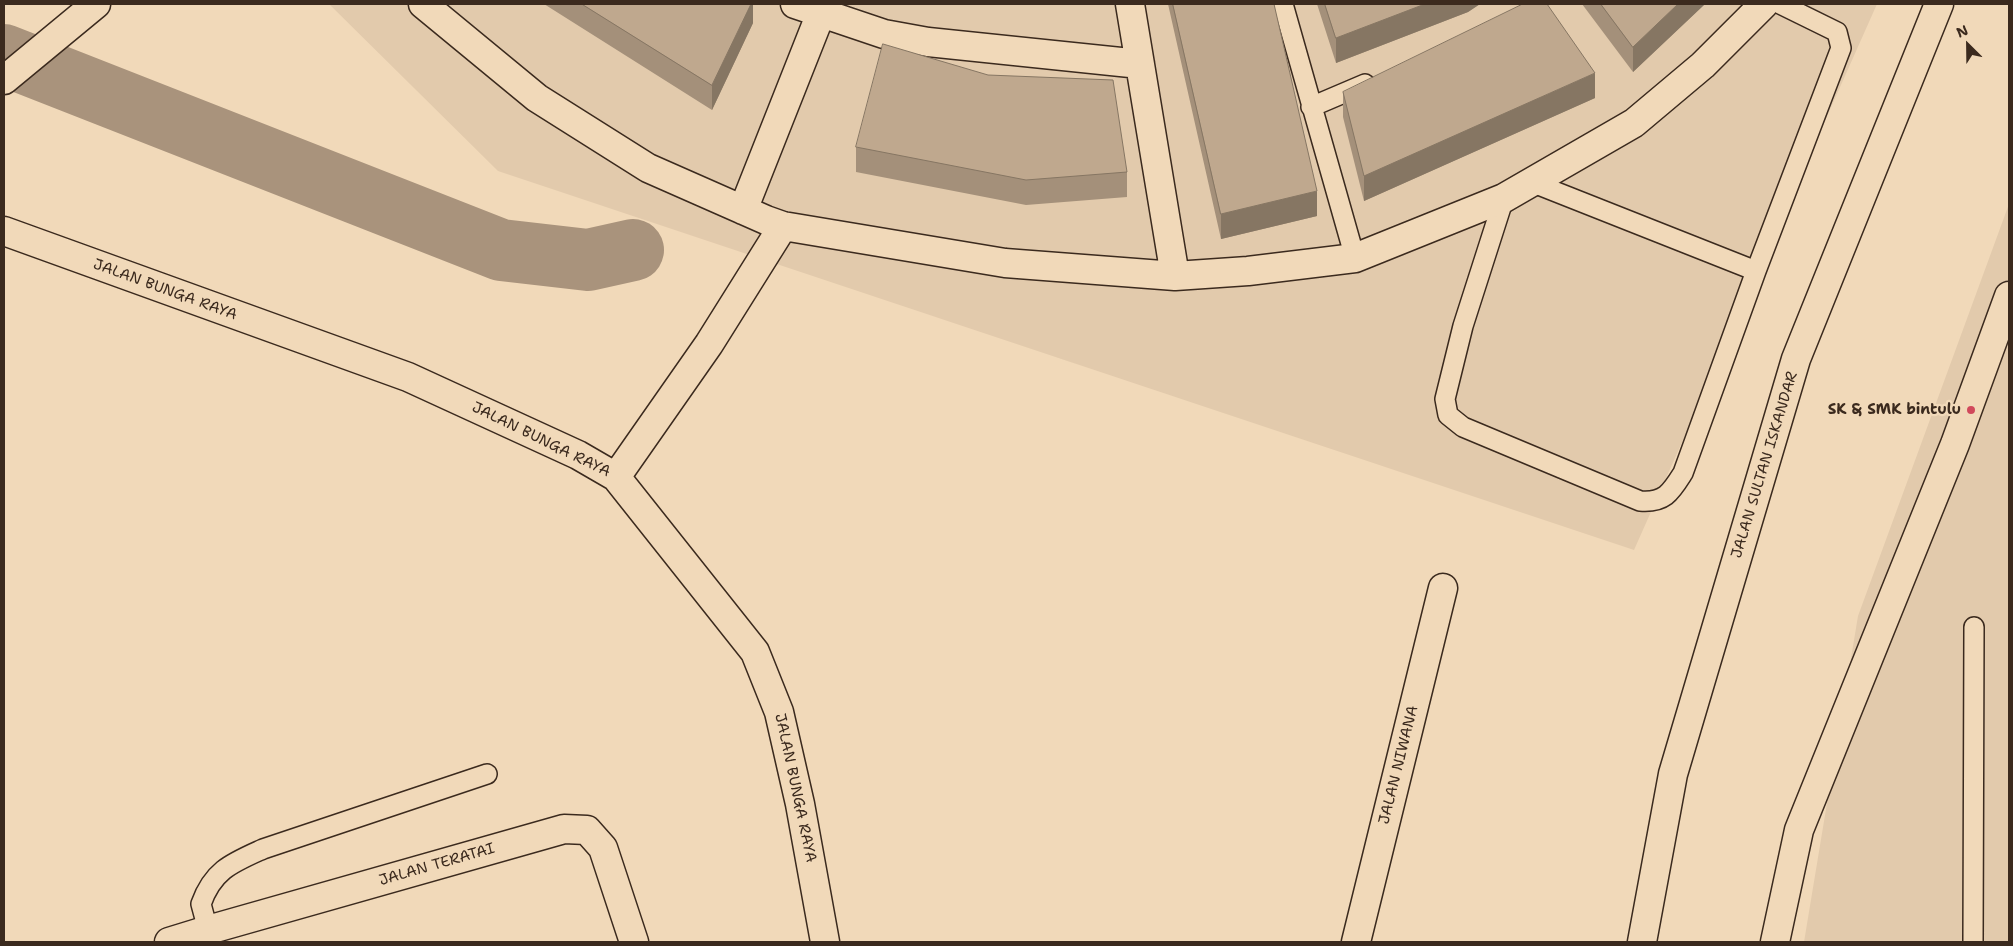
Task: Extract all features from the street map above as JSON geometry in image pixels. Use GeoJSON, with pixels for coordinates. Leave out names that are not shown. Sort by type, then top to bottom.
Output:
{"type":"FeatureCollection","features":[{"type":"Feature","properties":{"kind":"street"},"geometry":{"type":"LineString","coordinates":[[4,80],[96,4]]}},
{"type":"Feature","properties":{"kind":"street"},"geometry":{"type":"LineString","coordinates":[[423,4],[537,98],[648,168],[783,226],[1005,263],[1175,276],[1248,271],[1355,258],[1504,198],[1634,122],[1703,65],[1764,4]]}},
{"type":"Feature","properties":{"kind":"street"},"geometry":{"type":"LineString","coordinates":[[795,4],[884,34],[928,42],[1140,64]]}},
{"type":"Feature","properties":{"kind":"street"},"geometry":{"type":"LineString","coordinates":[[1130,4],[1175,276]]}},
{"type":"Feature","properties":{"kind":"street","name":"JALAN SULTAN ISKANDAR"},"geometry":{"type":"LineString","coordinates":[[1642,942],[1673,774],[1796,359],[1939,4]]}},
{"type":"Feature","properties":{"kind":"street"},"geometry":{"type":"LineString","coordinates":[[743,210],[822,13]]}},
{"type":"Feature","properties":{"kind":"street"},"geometry":{"type":"LineString","coordinates":[[616,477],[708,344],[783,226]]}},
{"type":"Feature","properties":{"kind":"street","name":"JALAN BUNGA RAYA"},"geometry":{"type":"LineString","coordinates":[[4,231],[408,377],[578,455],[616,477],[755,652],[779,712],[800,804],[825,942]]}},
{"type":"Feature","properties":{"kind":"street"},"geometry":{"type":"LineString","coordinates":[[1775,942],[1799,830],[1955,444],[2009,296]]}},
{"type":"Feature","properties":{"kind":"street","name":"JALAN NIWANA"},"geometry":{"type":"LineString","coordinates":[[1356,942],[1443,588]]}},
{"type":"Feature","properties":{"kind":"street","name":"JALAN TERATAI"},"geometry":{"type":"LineString","coordinates":[[169,942],[210,936],[564,829],[587,830],[603,848],[634,942]]}},
{"type":"Feature","properties":{"kind":"lane"},"geometry":{"type":"LineString","coordinates":[[1283,4],[1355,258]]}},
{"type":"Feature","properties":{"kind":"lane"},"geometry":{"type":"LineString","coordinates":[[1504,198],[1461,335],[1445,399],[1448,415],[1463,427],[1640,501],[1655,502],[1671,492],[1684,473],[1756,271],[1841,48],[1837,32],[1780,4]]}},
{"type":"Feature","properties":{"kind":"lane"},"geometry":{"type":"LineString","coordinates":[[1311,107],[1379,78]]}},
{"type":"Feature","properties":{"kind":"lane"},"geometry":{"type":"LineString","coordinates":[[1531,182],[1756,271]]}},
{"type":"Feature","properties":{"kind":"lane"},"geometry":{"type":"LineString","coordinates":[[1973,942],[1974,627]]}},
{"type":"Feature","properties":{"kind":"lane"},"geometry":{"type":"LineString","coordinates":[[210,936],[201,904],[214,877],[230,864],[263,849],[487,774]]}},
{"type":"Feature","properties":{"kind":"shaded area"},"geometry":{"type":"Polygon","coordinates":[[[329,4],[1877,4],[1634,550],[498,171],[329,4]]]}},
{"type":"Feature","properties":{"kind":"shaded area","name":"SK & SMK bintulu"},"geometry":{"type":"Polygon","coordinates":[[[2009,204],[2009,942],[1804,942],[1858,616],[2009,204]]]}},
{"type":"Feature","properties":{"kind":"building"},"geometry":{"type":"Polygon","coordinates":[[[582,4],[751,4],[712,85],[582,4]]]}},
{"type":"Feature","properties":{"kind":"building"},"geometry":{"type":"Polygon","coordinates":[[[1173,4],[1274,4],[1317,191],[1221,214],[1173,4]]]}},
{"type":"Feature","properties":{"kind":"building"},"geometry":{"type":"Polygon","coordinates":[[[1325,4],[1425,4],[1336,38],[1325,4]]]}},
{"type":"Feature","properties":{"kind":"building"},"geometry":{"type":"Polygon","coordinates":[[[1523,4],[1547,4],[1595,73],[1364,176],[1343,92],[1523,4]]]}},
{"type":"Feature","properties":{"kind":"building"},"geometry":{"type":"Polygon","coordinates":[[[1601,4],[1678,4],[1633,47],[1601,4]]]}},
{"type":"Feature","properties":{"kind":"building"},"geometry":{"type":"Polygon","coordinates":[[[883,44],[988,75],[1113,80],[1127,172],[1026,180],[856,147],[883,44]]]}},
{"type":"Feature","properties":{"kind":"waterway"},"geometry":{"type":"LineString","coordinates":[[4,55],[501,250],[588,260],[633,250]]}},
{"type":"Feature","properties":{"kind":"place","name":"SK & SMK bintulu"},"geometry":{"type":"Point","coordinates":[1971,410]}}]}
